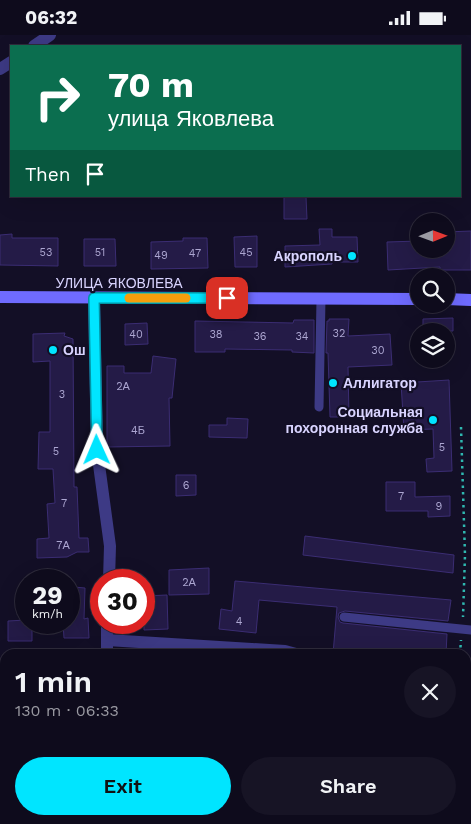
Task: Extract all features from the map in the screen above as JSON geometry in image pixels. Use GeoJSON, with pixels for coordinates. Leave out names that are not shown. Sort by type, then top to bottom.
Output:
{"type":"FeatureCollection","features":[{"type":"Feature","properties":{"kind":"main road","name":"УЛИЦА ЯКОВЛЕВА"},"geometry":{"type":"LineString","coordinates":[[0,297],[410,299]]}},
{"type":"Feature","properties":{"kind":"main road"},"geometry":{"type":"LineString","coordinates":[[455,299],[471,299]]}},
{"type":"Feature","properties":{"kind":"street"},"geometry":{"type":"LineString","coordinates":[[35,45],[50,35]]}},
{"type":"Feature","properties":{"kind":"street"},"geometry":{"type":"LineString","coordinates":[[94,298],[97,450],[110,546],[109,569]]}},
{"type":"Feature","properties":{"kind":"street"},"geometry":{"type":"LineString","coordinates":[[107,634],[107,649]]}},
{"type":"Feature","properties":{"kind":"street"},"geometry":{"type":"LineString","coordinates":[[107,640],[253,649]]}},
{"type":"Feature","properties":{"kind":"lane"},"geometry":{"type":"LineString","coordinates":[[320,407],[322,299]]}},
{"type":"Feature","properties":{"kind":"lane"},"geometry":{"type":"LineString","coordinates":[[344,617],[467,630]]}},
{"type":"Feature","properties":{"kind":"path"},"geometry":{"type":"LineString","coordinates":[[461,427],[467,630],[461,649]]}},
{"type":"Feature","properties":{"kind":"building"},"geometry":{"type":"Polygon","coordinates":[[[284,197],[306,197],[307,219],[284,219],[284,197]]]}},
{"type":"Feature","properties":{"kind":"building"},"geometry":{"type":"Polygon","coordinates":[[[319,229],[332,229],[332,237],[357,237],[358,262],[332,262],[332,264],[285,267],[285,246],[320,245],[319,229]]]}},
{"type":"Feature","properties":{"kind":"building"},"geometry":{"type":"Polygon","coordinates":[[[471,231],[471,270],[455,270],[455,268],[440,267],[388,270],[387,242],[410,241],[410,258],[455,258],[455,232],[471,231]]]}},
{"type":"Feature","properties":{"kind":"building"},"geometry":{"type":"Polygon","coordinates":[[[12,234],[12,238],[58,238],[58,266],[0,265],[0,235],[12,234]]]}},
{"type":"Feature","properties":{"kind":"building"},"geometry":{"type":"Polygon","coordinates":[[[257,236],[257,267],[235,267],[234,237],[257,236]]]}},
{"type":"Feature","properties":{"kind":"building"},"geometry":{"type":"Polygon","coordinates":[[[183,238],[207,238],[208,268],[151,269],[151,242],[183,241],[183,238]]]}},
{"type":"Feature","properties":{"kind":"building"},"geometry":{"type":"Polygon","coordinates":[[[84,239],[115,239],[116,266],[84,266],[84,239]]]}},
{"type":"Feature","properties":{"kind":"building"},"geometry":{"type":"Polygon","coordinates":[[[453,318],[453,323],[423,323],[423,319],[453,318]]]}},
{"type":"Feature","properties":{"kind":"building"},"geometry":{"type":"Polygon","coordinates":[[[329,319],[349,319],[348,336],[390,334],[392,365],[348,367],[349,417],[330,417],[328,353],[326,353],[327,321],[329,319]]]}},
{"type":"Feature","properties":{"kind":"building"},"geometry":{"type":"Polygon","coordinates":[[[294,320],[314,320],[314,353],[292,352],[292,350],[225,349],[225,352],[195,352],[195,321],[293,323],[294,320]]]}},
{"type":"Feature","properties":{"kind":"building"},"geometry":{"type":"Polygon","coordinates":[[[147,323],[148,344],[125,345],[125,324],[147,323]]]}},
{"type":"Feature","properties":{"kind":"building"},"geometry":{"type":"Polygon","coordinates":[[[65,333],[64,336],[73,339],[74,487],[77,487],[79,538],[88,538],[89,552],[77,552],[67,557],[37,558],[37,539],[49,538],[47,504],[55,503],[53,469],[38,469],[39,432],[50,432],[50,361],[33,362],[33,334],[65,333]]]}},
{"type":"Feature","properties":{"kind":"building"},"geometry":{"type":"Polygon","coordinates":[[[153,356],[176,359],[172,398],[169,398],[170,446],[107,447],[107,366],[124,366],[124,373],[151,373],[153,356]]]}},
{"type":"Feature","properties":{"kind":"building"},"geometry":{"type":"Polygon","coordinates":[[[449,380],[452,471],[427,472],[426,459],[434,458],[433,429],[404,430],[401,383],[449,380]]]}},
{"type":"Feature","properties":{"kind":"building"},"geometry":{"type":"Polygon","coordinates":[[[227,418],[248,419],[247,438],[209,437],[209,425],[227,425],[227,418]]]}},
{"type":"Feature","properties":{"kind":"building"},"geometry":{"type":"Polygon","coordinates":[[[176,475],[196,475],[196,495],[176,496],[176,475]]]}},
{"type":"Feature","properties":{"kind":"building"},"geometry":{"type":"Polygon","coordinates":[[[386,482],[415,482],[415,497],[450,496],[450,516],[428,517],[428,511],[386,511],[386,482]]]}},
{"type":"Feature","properties":{"kind":"building"},"geometry":{"type":"Polygon","coordinates":[[[305,536],[454,555],[453,573],[303,555],[305,536]]]}},
{"type":"Feature","properties":{"kind":"building"},"geometry":{"type":"Polygon","coordinates":[[[209,568],[209,594],[169,595],[169,570],[209,568]]]}},
{"type":"Feature","properties":{"kind":"building"},"geometry":{"type":"Polygon","coordinates":[[[235,581],[451,600],[448,621],[345,611],[339,613],[338,617],[340,622],[343,623],[447,634],[446,649],[333,649],[337,607],[259,600],[256,633],[219,629],[221,609],[232,611],[235,581]]]}},
{"type":"Feature","properties":{"kind":"building"},"geometry":{"type":"Polygon","coordinates":[[[80,588],[85,588],[84,619],[88,618],[89,638],[64,638],[64,634],[80,634],[80,588]]]}},
{"type":"Feature","properties":{"kind":"building"},"geometry":{"type":"Polygon","coordinates":[[[167,595],[168,629],[155,630],[155,596],[167,595]]]}},
{"type":"Feature","properties":{"kind":"building"},"geometry":{"type":"Polygon","coordinates":[[[8,621],[15,621],[15,634],[32,634],[32,641],[8,641],[8,621]]]}},
{"type":"Feature","properties":{"kind":"slow traffic"},"geometry":{"type":"LineString","coordinates":[[129,298],[186,298]]}},
{"type":"Feature","properties":{"kind":"place","name":"Акрополь"},"geometry":{"type":"Point","coordinates":[352,256]}},
{"type":"Feature","properties":{"kind":"place","name":"Ош"},"geometry":{"type":"Point","coordinates":[53,350]}},
{"type":"Feature","properties":{"kind":"place","name":"Аллигатор"},"geometry":{"type":"Point","coordinates":[333,383]}},
{"type":"Feature","properties":{"kind":"place","name":"Социальная похоронная служба"},"geometry":{"type":"Point","coordinates":[433,420]}},
{"type":"Feature","properties":{"kind":"route"},"geometry":{"type":"LineString","coordinates":[[97,450],[94,298],[227,298]]}}]}
